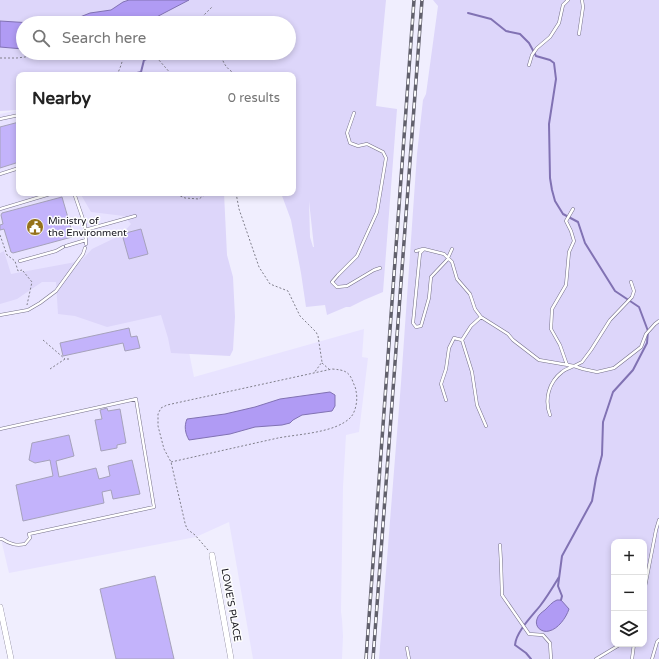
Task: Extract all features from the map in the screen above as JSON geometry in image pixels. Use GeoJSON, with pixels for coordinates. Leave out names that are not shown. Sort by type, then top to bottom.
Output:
{"type":"FeatureCollection","features":[{"type":"Feature","properties":{"kind":"street","name":"LOWE'S PLACE"},"geometry":{"type":"LineString","coordinates":[[212,555],[231,659]]}},
{"type":"Feature","properties":{"kind":"street"},"geometry":{"type":"LineString","coordinates":[[0,607],[11,659]]}},
{"type":"Feature","properties":{"kind":"lane"},"geometry":{"type":"LineString","coordinates":[[529,65],[532,54],[536,48],[550,37],[558,23],[563,5],[568,0]]}},
{"type":"Feature","properties":{"kind":"lane"},"geometry":{"type":"LineString","coordinates":[[579,34],[583,7],[582,0]]}},
{"type":"Feature","properties":{"kind":"lane"},"geometry":{"type":"LineString","coordinates":[[354,113],[347,133],[350,144],[358,146],[367,144],[383,152],[386,158],[377,212],[357,256],[332,282],[337,287],[347,286],[380,268]]}},
{"type":"Feature","properties":{"kind":"lane"},"geometry":{"type":"LineString","coordinates":[[0,119],[16,116]]}},
{"type":"Feature","properties":{"kind":"lane"},"geometry":{"type":"LineString","coordinates":[[0,174],[16,169]]}},
{"type":"Feature","properties":{"kind":"lane"},"geometry":{"type":"LineString","coordinates":[[0,209],[43,196]]}},
{"type":"Feature","properties":{"kind":"lane"},"geometry":{"type":"LineString","coordinates":[[0,315],[28,310],[40,303],[56,291],[83,254],[86,240],[85,225],[75,196]]}},
{"type":"Feature","properties":{"kind":"lane"},"geometry":{"type":"LineString","coordinates":[[567,365],[560,345],[551,329],[552,309],[566,285],[569,252],[574,241],[566,221],[573,209]]}},
{"type":"Feature","properties":{"kind":"lane"},"geometry":{"type":"LineString","coordinates":[[85,230],[134,216]]}},
{"type":"Feature","properties":{"kind":"lane"},"geometry":{"type":"LineString","coordinates":[[20,261],[56,251],[64,246],[86,240]]}},
{"type":"Feature","properties":{"kind":"lane"},"geometry":{"type":"LineString","coordinates":[[416,251],[424,249],[444,254],[452,262],[457,279],[470,294],[475,308],[481,318],[508,334],[513,340],[539,360],[574,366],[597,372],[614,368],[641,347],[646,334],[659,321]]}},
{"type":"Feature","properties":{"kind":"lane"},"geometry":{"type":"LineString","coordinates":[[424,249],[420,254],[414,306],[413,323],[416,327],[421,326],[429,298],[431,277],[448,258],[452,249]]}},
{"type":"Feature","properties":{"kind":"lane"},"geometry":{"type":"LineString","coordinates":[[550,415],[547,397],[552,384],[563,372],[582,362],[610,320],[632,297],[634,291],[631,282]]}},
{"type":"Feature","properties":{"kind":"lane"},"geometry":{"type":"LineString","coordinates":[[462,340],[471,326],[481,318]]}},
{"type":"Feature","properties":{"kind":"lane"},"geometry":{"type":"LineString","coordinates":[[446,400],[441,384],[446,369],[449,348],[454,338],[462,340]]}},
{"type":"Feature","properties":{"kind":"lane"},"geometry":{"type":"LineString","coordinates":[[462,340],[472,372],[477,405],[486,426]]}},
{"type":"Feature","properties":{"kind":"lane"},"geometry":{"type":"LineString","coordinates":[[0,429],[136,399],[154,507],[29,534],[30,538],[25,544],[19,546],[0,539]]}},
{"type":"Feature","properties":{"kind":"lane"},"geometry":{"type":"LineString","coordinates":[[647,576],[659,520]]}},
{"type":"Feature","properties":{"kind":"lane"},"geometry":{"type":"LineString","coordinates":[[500,545],[502,563],[502,595],[529,634],[543,635],[550,643],[551,659]]}},
{"type":"Feature","properties":{"kind":"lane"},"geometry":{"type":"LineString","coordinates":[[652,659],[659,640]]}},
{"type":"Feature","properties":{"kind":"lane"},"geometry":{"type":"LineString","coordinates":[[596,659],[616,647]]}},
{"type":"Feature","properties":{"kind":"lane"},"geometry":{"type":"LineString","coordinates":[[632,659],[634,647]]}},
{"type":"Feature","properties":{"kind":"lane"},"geometry":{"type":"LineString","coordinates":[[407,648],[409,659]]}},
{"type":"Feature","properties":{"kind":"path"},"geometry":{"type":"LineString","coordinates":[[203,16],[213,6]]}},
{"type":"Feature","properties":{"kind":"path"},"geometry":{"type":"LineString","coordinates":[[0,58],[16,58]]}},
{"type":"Feature","properties":{"kind":"path"},"geometry":{"type":"LineString","coordinates":[[118,72],[123,60]]}},
{"type":"Feature","properties":{"kind":"path"},"geometry":{"type":"LineString","coordinates":[[159,60],[169,72]]}},
{"type":"Feature","properties":{"kind":"path"},"geometry":{"type":"LineString","coordinates":[[222,60],[231,72]]}},
{"type":"Feature","properties":{"kind":"path"},"geometry":{"type":"LineString","coordinates":[[180,196],[185,198],[199,199],[203,196]]}},
{"type":"Feature","properties":{"kind":"path"},"geometry":{"type":"LineString","coordinates":[[237,196],[239,209],[259,267],[270,284],[288,291],[300,316],[316,332],[322,362],[330,370]]}},
{"type":"Feature","properties":{"kind":"path"},"geometry":{"type":"LineString","coordinates":[[0,235],[7,255],[15,260],[18,272],[22,270],[32,282],[26,304],[28,310]]}},
{"type":"Feature","properties":{"kind":"path"},"geometry":{"type":"LineString","coordinates":[[43,340],[65,360]]}},
{"type":"Feature","properties":{"kind":"path"},"geometry":{"type":"LineString","coordinates":[[50,369],[69,359]]}},
{"type":"Feature","properties":{"kind":"path"},"geometry":{"type":"LineString","coordinates":[[314,373],[322,362]]}},
{"type":"Feature","properties":{"kind":"path"},"geometry":{"type":"LineString","coordinates":[[171,462],[280,438],[323,431],[342,424],[352,417],[356,406],[356,391],[351,375],[343,370],[330,370],[167,405],[161,408],[158,414],[158,426],[164,450],[171,462],[184,523],[212,555]]}},
{"type":"Feature","properties":{"kind":"shaded area"},"geometry":{"type":"Polygon","coordinates":[[[0,0],[386,0],[376,106],[397,109],[383,292],[350,307],[346,307],[327,315],[325,305],[306,307],[291,220],[282,196],[296,196],[296,72],[16,72],[16,110],[0,111],[0,0]],[[309,201],[310,237],[314,247],[309,201]]]}},
{"type":"Feature","properties":{"kind":"shaded area"},"geometry":{"type":"Polygon","coordinates":[[[129,0],[189,0],[158,16],[82,16],[90,13],[111,10],[129,0]]]}},
{"type":"Feature","properties":{"kind":"shaded area"},"geometry":{"type":"Polygon","coordinates":[[[433,0],[659,0],[659,659],[379,659],[401,383],[417,154],[423,100],[426,94],[438,6],[433,0]]]}},
{"type":"Feature","properties":{"kind":"shaded area"},"geometry":{"type":"Polygon","coordinates":[[[0,21],[16,22],[16,48],[0,47],[0,21]]]}},
{"type":"Feature","properties":{"kind":"shaded area"},"geometry":{"type":"Polygon","coordinates":[[[16,111],[16,196],[158,196],[194,377],[364,329],[362,357],[368,358],[359,432],[346,435],[343,487],[341,612],[343,636],[342,659],[253,659],[229,522],[196,537],[9,573],[0,535],[0,114],[16,111]]]}},
{"type":"Feature","properties":{"kind":"shaded area"},"geometry":{"type":"Polygon","coordinates":[[[82,196],[224,196],[227,255],[233,277],[235,317],[233,350],[230,356],[171,353],[161,315],[107,327],[75,316],[58,314],[56,282],[42,282],[17,299],[0,304],[0,253],[4,251],[11,274],[81,261],[92,249],[121,235],[131,224],[124,216],[91,212],[82,196]]]}},
{"type":"Feature","properties":{"kind":"shaded area"},"geometry":{"type":"Polygon","coordinates":[[[330,392],[335,395],[335,406],[332,411],[302,415],[290,423],[255,427],[230,434],[189,440],[186,432],[185,424],[187,419],[225,414],[280,399],[330,392]]]}},
{"type":"Feature","properties":{"kind":"shaded area"},"geometry":{"type":"Polygon","coordinates":[[[557,600],[561,600],[569,609],[566,616],[558,626],[552,630],[544,631],[539,629],[536,622],[540,614],[557,600]]]}},
{"type":"Feature","properties":{"kind":"building"},"geometry":{"type":"Polygon","coordinates":[[[16,123],[16,163],[0,168],[0,127],[16,123]]]}},
{"type":"Feature","properties":{"kind":"building","name":"Ministry of the Environment"},"geometry":{"type":"Polygon","coordinates":[[[62,197],[73,235],[72,237],[13,253],[11,252],[4,229],[0,230],[0,225],[3,224],[2,213],[62,197]]]}},
{"type":"Feature","properties":{"kind":"building"},"geometry":{"type":"Polygon","coordinates":[[[141,229],[148,254],[129,259],[122,234],[141,229]]]}},
{"type":"Feature","properties":{"kind":"building"},"geometry":{"type":"Polygon","coordinates":[[[129,328],[131,337],[137,336],[140,348],[125,351],[123,343],[63,356],[60,343],[129,328]]]}},
{"type":"Feature","properties":{"kind":"building"},"geometry":{"type":"Polygon","coordinates":[[[107,408],[108,411],[120,409],[126,443],[117,445],[117,448],[101,451],[95,420],[102,419],[100,410],[107,408]]]}},
{"type":"Feature","properties":{"kind":"building"},"geometry":{"type":"Polygon","coordinates":[[[69,435],[74,456],[56,461],[59,477],[96,468],[99,479],[110,476],[108,466],[132,460],[140,494],[113,499],[111,490],[102,492],[104,503],[23,521],[16,485],[53,476],[50,460],[35,463],[29,460],[32,443],[69,435]]]}},
{"type":"Feature","properties":{"kind":"building"},"geometry":{"type":"Polygon","coordinates":[[[155,576],[174,659],[116,659],[100,589],[155,576]]]}},
{"type":"Feature","properties":{"kind":"waterway"},"geometry":{"type":"LineString","coordinates":[[468,13],[491,19],[506,31],[520,34],[529,43],[536,56],[550,60],[554,63],[556,79],[549,124],[550,178],[555,201],[563,214],[578,222],[585,243],[615,291],[639,307],[648,331],[647,343],[633,370],[613,392],[603,422],[602,455],[592,501],[562,556],[558,586],[562,596],[561,600]]}},
{"type":"Feature","properties":{"kind":"waterway"},"geometry":{"type":"LineString","coordinates":[[141,72],[144,60]]}},
{"type":"Feature","properties":{"kind":"waterway"},"geometry":{"type":"LineString","coordinates":[[531,659],[526,653],[515,645],[516,640],[521,630],[543,603],[559,577]]}},
{"type":"Feature","properties":{"kind":"railway"},"geometry":{"type":"LineString","coordinates":[[366,659],[414,0]]}},
{"type":"Feature","properties":{"kind":"railway"},"geometry":{"type":"LineString","coordinates":[[373,659],[422,0]]}},
{"type":"Feature","properties":{"kind":"place","name":"Ministry of the Environment"},"geometry":{"type":"Point","coordinates":[35,227]}}]}
